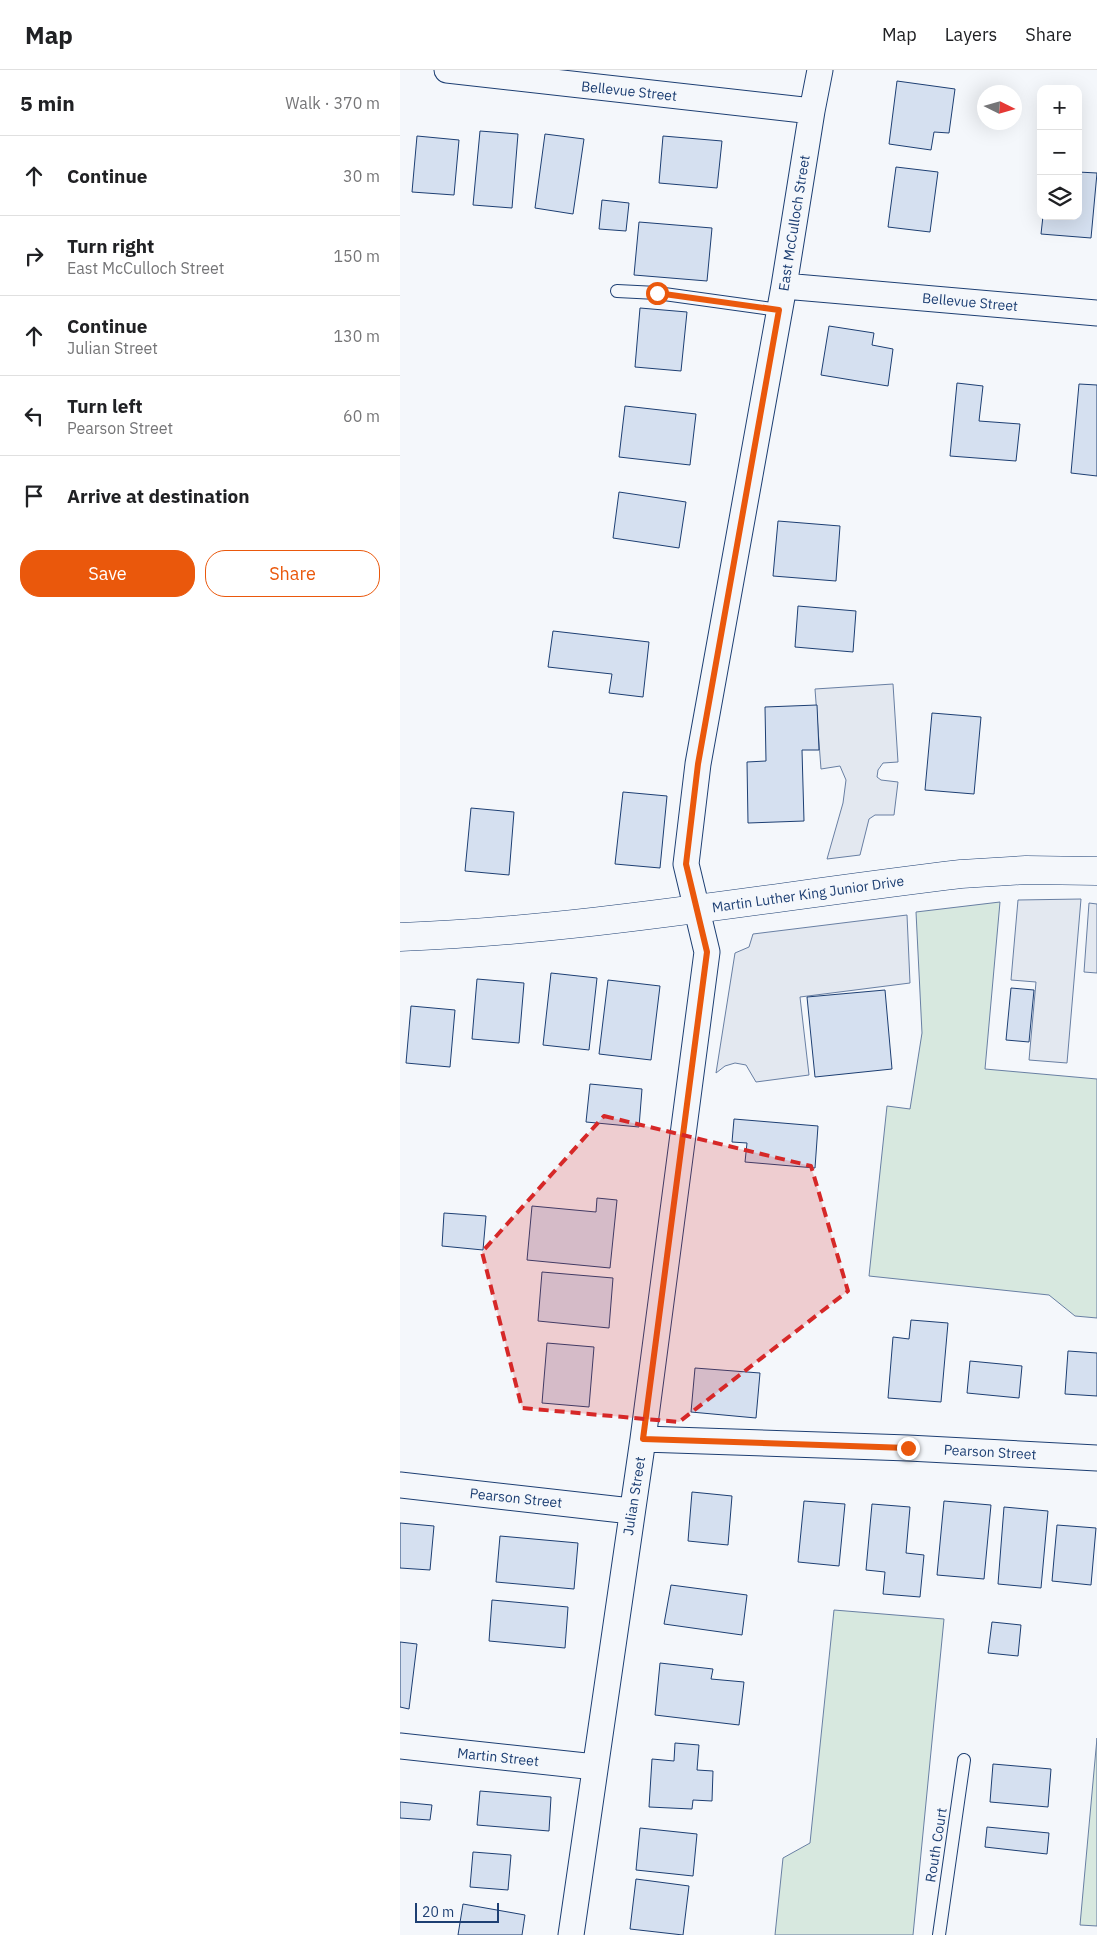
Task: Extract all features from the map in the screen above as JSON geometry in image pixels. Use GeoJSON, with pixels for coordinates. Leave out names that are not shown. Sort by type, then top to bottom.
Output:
{"type":"FeatureCollection","features":[{"type":"Feature","properties":{"kind":"main road","name":"Martin Luther King Junior Drive"},"geometry":{"type":"LineString","coordinates":[[400,938],[447,936],[533,928],[961,874],[1026,870],[1097,871]]}},
{"type":"Feature","properties":{"kind":"street","name":"Bellevue Street"},"geometry":{"type":"LineString","coordinates":[[447,70],[812,111]]}},
{"type":"Feature","properties":{"kind":"street","name":"East McCulloch Street"},"geometry":{"type":"LineString","coordinates":[[698,908],[686,864],[698,764],[784,286],[820,70]]}},
{"type":"Feature","properties":{"kind":"street","name":"Bellevue Street"},"geometry":{"type":"LineString","coordinates":[[784,286],[1097,313]]}},
{"type":"Feature","properties":{"kind":"street","name":"Julian Street"},"geometry":{"type":"LineString","coordinates":[[570,1935],[643,1439],[707,952],[698,908]]}},
{"type":"Feature","properties":{"kind":"street","name":"Pearson Street"},"geometry":{"type":"LineString","coordinates":[[643,1439],[908,1448],[1097,1458]]}},
{"type":"Feature","properties":{"kind":"street","name":"Pearson Street"},"geometry":{"type":"LineString","coordinates":[[400,1485],[631,1511]]}},
{"type":"Feature","properties":{"kind":"street","name":"Martin Street"},"geometry":{"type":"LineString","coordinates":[[400,1746],[595,1767]]}},
{"type":"Feature","properties":{"kind":"lane"},"geometry":{"type":"LineString","coordinates":[[617,291],[657,293],[779,310]]}},
{"type":"Feature","properties":{"kind":"lane","name":"Routh Court"},"geometry":{"type":"LineString","coordinates":[[939,1935],[964,1760]]}},
{"type":"Feature","properties":{"kind":"highlighted area"},"geometry":{"type":"Polygon","coordinates":[[[604,1116],[811,1166],[848,1291],[679,1422],[522,1408],[482,1252],[604,1116]]]}},
{"type":"Feature","properties":{"kind":"shaded area"},"geometry":{"type":"Polygon","coordinates":[[[893,684],[898,762],[883,763],[878,770],[877,777],[881,780],[898,782],[894,815],[875,815],[869,819],[860,855],[827,859],[843,803],[846,780],[840,766],[821,769],[815,689],[893,684]]]}},
{"type":"Feature","properties":{"kind":"shaded area"},"geometry":{"type":"Polygon","coordinates":[[[1081,899],[1067,1063],[1029,1060],[1036,982],[1011,980],[1018,900],[1081,899]]]}},
{"type":"Feature","properties":{"kind":"shaded area"},"geometry":{"type":"Polygon","coordinates":[[[1000,902],[985,1069],[1097,1079],[1097,1318],[1075,1316],[1049,1295],[869,1276],[887,1106],[910,1109],[922,1033],[916,912],[1000,902]]]}},
{"type":"Feature","properties":{"kind":"shaded area"},"geometry":{"type":"Polygon","coordinates":[[[1089,903],[1097,904],[1097,973],[1084,972],[1089,903]]]}},
{"type":"Feature","properties":{"kind":"shaded area"},"geometry":{"type":"Polygon","coordinates":[[[907,915],[910,983],[800,997],[809,1075],[756,1082],[746,1065],[735,1063],[725,1066],[716,1073],[735,953],[749,947],[753,934],[907,915]]]}},
{"type":"Feature","properties":{"kind":"shaded area"},"geometry":{"type":"Polygon","coordinates":[[[834,1610],[944,1619],[913,1935],[775,1935],[783,1858],[810,1843],[834,1610]]]}},
{"type":"Feature","properties":{"kind":"shaded area"},"geometry":{"type":"Polygon","coordinates":[[[1097,1738],[1097,1926],[1080,1925],[1097,1738]]]}},
{"type":"Feature","properties":{"kind":"building"},"geometry":{"type":"Polygon","coordinates":[[[897,81],[955,89],[949,133],[934,132],[931,150],[889,144],[897,81]]]}},
{"type":"Feature","properties":{"kind":"building"},"geometry":{"type":"Polygon","coordinates":[[[480,131],[518,134],[512,208],[473,205],[480,131]]]}},
{"type":"Feature","properties":{"kind":"building"},"geometry":{"type":"Polygon","coordinates":[[[545,134],[584,139],[573,214],[535,208],[545,134]]]}},
{"type":"Feature","properties":{"kind":"building"},"geometry":{"type":"Polygon","coordinates":[[[417,136],[459,140],[454,195],[412,192],[417,136]]]}},
{"type":"Feature","properties":{"kind":"building"},"geometry":{"type":"Polygon","coordinates":[[[663,136],[722,141],[717,188],[659,183],[663,136]]]}},
{"type":"Feature","properties":{"kind":"building"},"geometry":{"type":"Polygon","coordinates":[[[896,167],[938,172],[930,232],[888,227],[896,167]]]}},
{"type":"Feature","properties":{"kind":"building"},"geometry":{"type":"Polygon","coordinates":[[[1082,172],[1097,173],[1091,238],[1041,234],[1043,220],[1082,220],[1082,172]]]}},
{"type":"Feature","properties":{"kind":"building"},"geometry":{"type":"Polygon","coordinates":[[[602,200],[629,203],[626,231],[599,229],[602,200]]]}},
{"type":"Feature","properties":{"kind":"building"},"geometry":{"type":"Polygon","coordinates":[[[639,222],[712,228],[707,281],[634,275],[639,222]]]}},
{"type":"Feature","properties":{"kind":"building"},"geometry":{"type":"Polygon","coordinates":[[[640,308],[687,312],[681,371],[635,367],[640,308]]]}},
{"type":"Feature","properties":{"kind":"building"},"geometry":{"type":"Polygon","coordinates":[[[829,326],[874,333],[872,345],[893,349],[888,386],[821,375],[829,326]]]}},
{"type":"Feature","properties":{"kind":"building"},"geometry":{"type":"Polygon","coordinates":[[[957,383],[983,386],[979,421],[1020,424],[1016,461],[950,456],[957,383]]]}},
{"type":"Feature","properties":{"kind":"building"},"geometry":{"type":"Polygon","coordinates":[[[1079,384],[1097,385],[1097,476],[1071,473],[1079,384]]]}},
{"type":"Feature","properties":{"kind":"building"},"geometry":{"type":"Polygon","coordinates":[[[625,406],[696,414],[690,465],[619,457],[625,406]]]}},
{"type":"Feature","properties":{"kind":"building"},"geometry":{"type":"Polygon","coordinates":[[[619,492],[686,502],[679,548],[613,538],[619,492]]]}},
{"type":"Feature","properties":{"kind":"building"},"geometry":{"type":"Polygon","coordinates":[[[778,521],[840,526],[836,581],[773,576],[778,521]]]}},
{"type":"Feature","properties":{"kind":"building"},"geometry":{"type":"Polygon","coordinates":[[[798,606],[856,611],[853,652],[795,647],[798,606]]]}},
{"type":"Feature","properties":{"kind":"building"},"geometry":{"type":"Polygon","coordinates":[[[553,631],[649,642],[643,697],[609,693],[612,674],[548,667],[553,631]]]}},
{"type":"Feature","properties":{"kind":"building"},"geometry":{"type":"Polygon","coordinates":[[[817,705],[819,750],[802,750],[804,821],[748,823],[747,762],[766,761],[765,707],[817,705]]]}},
{"type":"Feature","properties":{"kind":"building"},"geometry":{"type":"Polygon","coordinates":[[[932,713],[981,717],[974,794],[925,790],[932,713]]]}},
{"type":"Feature","properties":{"kind":"building"},"geometry":{"type":"Polygon","coordinates":[[[623,792],[667,796],[660,868],[615,864],[623,792]]]}},
{"type":"Feature","properties":{"kind":"building"},"geometry":{"type":"Polygon","coordinates":[[[471,808],[514,812],[509,875],[465,871],[471,808]]]}},
{"type":"Feature","properties":{"kind":"building"},"geometry":{"type":"Polygon","coordinates":[[[551,973],[597,978],[589,1050],[543,1045],[551,973]]]}},
{"type":"Feature","properties":{"kind":"building"},"geometry":{"type":"Polygon","coordinates":[[[477,979],[524,983],[519,1043],[472,1039],[477,979]]]}},
{"type":"Feature","properties":{"kind":"building"},"geometry":{"type":"Polygon","coordinates":[[[608,980],[660,986],[651,1060],[599,1054],[608,980]]]}},
{"type":"Feature","properties":{"kind":"building"},"geometry":{"type":"Polygon","coordinates":[[[1011,988],[1034,990],[1029,1042],[1006,1040],[1011,988]]]}},
{"type":"Feature","properties":{"kind":"building"},"geometry":{"type":"Polygon","coordinates":[[[885,990],[892,1069],[815,1077],[807,997],[885,990]]]}},
{"type":"Feature","properties":{"kind":"building"},"geometry":{"type":"Polygon","coordinates":[[[411,1006],[455,1010],[450,1067],[406,1063],[411,1006]]]}},
{"type":"Feature","properties":{"kind":"building"},"geometry":{"type":"Polygon","coordinates":[[[590,1084],[642,1089],[639,1127],[586,1122],[590,1084]]]}},
{"type":"Feature","properties":{"kind":"building"},"geometry":{"type":"Polygon","coordinates":[[[734,1119],[818,1126],[815,1168],[745,1162],[747,1143],[732,1142],[734,1119]]]}},
{"type":"Feature","properties":{"kind":"building"},"geometry":{"type":"Polygon","coordinates":[[[597,1198],[617,1200],[610,1268],[527,1260],[532,1206],[596,1212],[597,1198]]]}},
{"type":"Feature","properties":{"kind":"building"},"geometry":{"type":"Polygon","coordinates":[[[444,1213],[486,1216],[483,1250],[442,1246],[444,1213]]]}},
{"type":"Feature","properties":{"kind":"building"},"geometry":{"type":"Polygon","coordinates":[[[542,1272],[613,1278],[609,1328],[538,1321],[542,1272]]]}},
{"type":"Feature","properties":{"kind":"building"},"geometry":{"type":"Polygon","coordinates":[[[911,1320],[948,1323],[941,1402],[888,1398],[893,1337],[909,1339],[911,1320]]]}},
{"type":"Feature","properties":{"kind":"building"},"geometry":{"type":"Polygon","coordinates":[[[547,1343],[594,1347],[589,1407],[542,1403],[547,1343]]]}},
{"type":"Feature","properties":{"kind":"building"},"geometry":{"type":"Polygon","coordinates":[[[1068,1351],[1097,1353],[1097,1396],[1065,1394],[1068,1351]]]}},
{"type":"Feature","properties":{"kind":"building"},"geometry":{"type":"Polygon","coordinates":[[[970,1361],[1022,1366],[1019,1398],[967,1393],[970,1361]]]}},
{"type":"Feature","properties":{"kind":"building"},"geometry":{"type":"Polygon","coordinates":[[[695,1368],[760,1373],[756,1418],[691,1412],[695,1368]]]}},
{"type":"Feature","properties":{"kind":"building"},"geometry":{"type":"Polygon","coordinates":[[[692,1492],[732,1496],[728,1545],[688,1541],[692,1492]]]}},
{"type":"Feature","properties":{"kind":"building"},"geometry":{"type":"Polygon","coordinates":[[[804,1501],[845,1504],[839,1566],[798,1562],[804,1501]]]}},
{"type":"Feature","properties":{"kind":"building"},"geometry":{"type":"Polygon","coordinates":[[[944,1501],[991,1505],[984,1579],[937,1575],[944,1501]]]}},
{"type":"Feature","properties":{"kind":"building"},"geometry":{"type":"Polygon","coordinates":[[[872,1504],[910,1507],[906,1553],[924,1555],[920,1597],[883,1594],[885,1572],[866,1570],[872,1504]]]}},
{"type":"Feature","properties":{"kind":"building"},"geometry":{"type":"Polygon","coordinates":[[[1004,1507],[1048,1511],[1041,1588],[998,1584],[1004,1507]]]}},
{"type":"Feature","properties":{"kind":"building"},"geometry":{"type":"Polygon","coordinates":[[[400,1523],[434,1526],[430,1570],[400,1568],[400,1523]]]}},
{"type":"Feature","properties":{"kind":"building"},"geometry":{"type":"Polygon","coordinates":[[[1057,1525],[1096,1528],[1091,1585],[1052,1581],[1057,1525]]]}},
{"type":"Feature","properties":{"kind":"building"},"geometry":{"type":"Polygon","coordinates":[[[500,1536],[578,1543],[574,1589],[496,1582],[500,1536]]]}},
{"type":"Feature","properties":{"kind":"building"},"geometry":{"type":"Polygon","coordinates":[[[671,1585],[747,1595],[742,1635],[664,1624],[671,1585]]]}},
{"type":"Feature","properties":{"kind":"building"},"geometry":{"type":"Polygon","coordinates":[[[492,1600],[568,1607],[565,1648],[489,1641],[492,1600]]]}},
{"type":"Feature","properties":{"kind":"building"},"geometry":{"type":"Polygon","coordinates":[[[992,1622],[1021,1625],[1018,1656],[988,1653],[992,1622]]]}},
{"type":"Feature","properties":{"kind":"building"},"geometry":{"type":"Polygon","coordinates":[[[400,1642],[417,1644],[409,1709],[400,1707],[400,1642]]]}},
{"type":"Feature","properties":{"kind":"building"},"geometry":{"type":"Polygon","coordinates":[[[660,1663],[713,1669],[711,1679],[744,1682],[739,1725],[655,1715],[660,1663]]]}},
{"type":"Feature","properties":{"kind":"building"},"geometry":{"type":"Polygon","coordinates":[[[675,1743],[699,1745],[697,1770],[713,1771],[712,1801],[693,1800],[692,1809],[649,1807],[652,1759],[674,1761],[675,1743]]]}},
{"type":"Feature","properties":{"kind":"building"},"geometry":{"type":"Polygon","coordinates":[[[993,1764],[1051,1769],[1048,1807],[990,1802],[993,1764]]]}},
{"type":"Feature","properties":{"kind":"building"},"geometry":{"type":"Polygon","coordinates":[[[480,1791],[551,1797],[549,1831],[477,1825],[480,1791]]]}},
{"type":"Feature","properties":{"kind":"building"},"geometry":{"type":"Polygon","coordinates":[[[400,1802],[432,1805],[430,1820],[400,1818],[400,1802]]]}},
{"type":"Feature","properties":{"kind":"building"},"geometry":{"type":"Polygon","coordinates":[[[987,1827],[1049,1833],[1047,1854],[985,1847],[987,1827]]]}},
{"type":"Feature","properties":{"kind":"building"},"geometry":{"type":"Polygon","coordinates":[[[640,1828],[697,1834],[693,1876],[636,1870],[640,1828]]]}},
{"type":"Feature","properties":{"kind":"building"},"geometry":{"type":"Polygon","coordinates":[[[473,1852],[511,1855],[508,1890],[470,1887],[473,1852]]]}},
{"type":"Feature","properties":{"kind":"building"},"geometry":{"type":"Polygon","coordinates":[[[636,1879],[689,1886],[683,1935],[630,1929],[636,1879]]]}},
{"type":"Feature","properties":{"kind":"building"},"geometry":{"type":"Polygon","coordinates":[[[463,1904],[525,1915],[522,1935],[458,1935],[463,1904]]]}},
{"type":"Feature","properties":{"kind":"route"},"geometry":{"type":"LineString","coordinates":[[657,293],[779,310],[698,764],[686,864],[707,952],[643,1439],[908,1448]]}}]}
